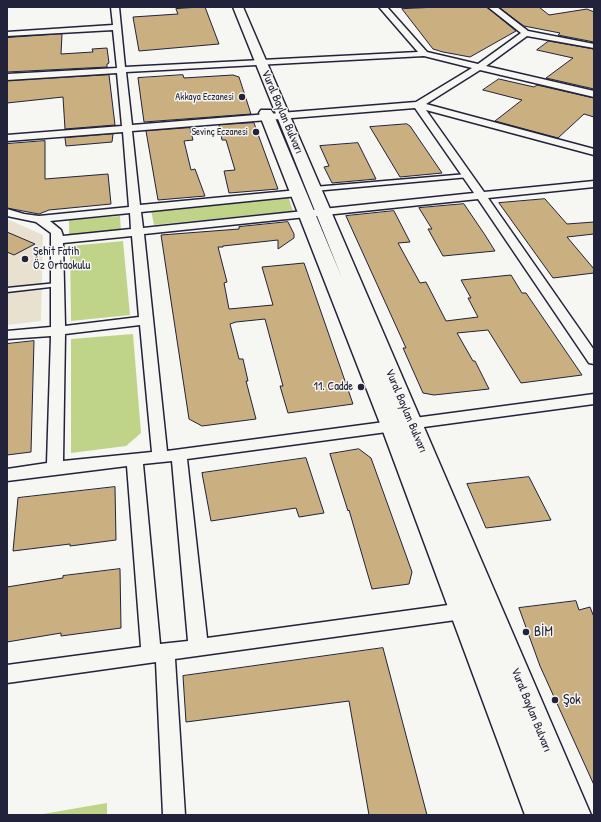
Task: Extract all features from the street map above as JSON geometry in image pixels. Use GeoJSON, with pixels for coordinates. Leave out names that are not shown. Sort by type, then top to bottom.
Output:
{"type":"FeatureCollection","features":[{"type":"Feature","properties":{"kind":"main road","name":"Vural Baylan Bulvarı"},"geometry":{"type":"LineString","coordinates":[[225,7],[253,62],[402,425],[488,608],[574,815]]}},
{"type":"Feature","properties":{"kind":"main road","name":"Vural Baylan Bulvarı"},"geometry":{"type":"LineString","coordinates":[[238,7],[253,62]]}},
{"type":"Feature","properties":{"kind":"main road","name":"Vural Baylan Bulvarı"},"geometry":{"type":"LineString","coordinates":[[402,425],[463,611],[542,815]]}},
{"type":"Feature","properties":{"kind":"street"},"geometry":{"type":"LineString","coordinates":[[115,7],[160,456]]}},
{"type":"Feature","properties":{"kind":"street"},"geometry":{"type":"LineString","coordinates":[[383,7],[424,54]]}},
{"type":"Feature","properties":{"kind":"street"},"geometry":{"type":"LineString","coordinates":[[492,7],[526,33],[594,46]]}},
{"type":"Feature","properties":{"kind":"street"},"geometry":{"type":"LineString","coordinates":[[7,34],[117,27]]}},
{"type":"Feature","properties":{"kind":"street"},"geometry":{"type":"LineString","coordinates":[[418,106],[526,33]]}},
{"type":"Feature","properties":{"kind":"street"},"geometry":{"type":"LineString","coordinates":[[7,78],[253,62],[424,54],[594,94]]}},
{"type":"Feature","properties":{"kind":"street"},"geometry":{"type":"LineString","coordinates":[[418,106],[594,360]]}},
{"type":"Feature","properties":{"kind":"street"},"geometry":{"type":"LineString","coordinates":[[7,138],[418,106],[594,152]]}},
{"type":"Feature","properties":{"kind":"street"},"geometry":{"type":"LineString","coordinates":[[57,240],[594,184]]}},
{"type":"Feature","properties":{"kind":"street"},"geometry":{"type":"LineString","coordinates":[[7,212],[39,219],[306,191]]}},
{"type":"Feature","properties":{"kind":"street"},"geometry":{"type":"LineString","coordinates":[[39,219],[57,232],[58,331],[56,468]]}},
{"type":"Feature","properties":{"kind":"street"},"geometry":{"type":"LineString","coordinates":[[7,335],[58,331],[147,320]]}},
{"type":"Feature","properties":{"kind":"street"},"geometry":{"type":"LineString","coordinates":[[7,475],[56,468],[135,460],[594,399]]}},
{"type":"Feature","properties":{"kind":"street"},"geometry":{"type":"LineString","coordinates":[[179,454],[198,648]]}},
{"type":"Feature","properties":{"kind":"street"},"geometry":{"type":"LineString","coordinates":[[135,460],[158,653],[174,815]]}},
{"type":"Feature","properties":{"kind":"street"},"geometry":{"type":"LineString","coordinates":[[7,674],[488,608]]}},
{"type":"Feature","properties":{"kind":"lane"},"geometry":{"type":"LineString","coordinates":[[306,191],[467,176]]}},
{"type":"Feature","properties":{"kind":"lane"},"geometry":{"type":"LineString","coordinates":[[7,290],[57,285]]}},
{"type":"Feature","properties":{"kind":"shaded area","name":"Şehit Fatih Öz Ortaokulu"},"geometry":{"type":"Polygon","coordinates":[[[7,219],[43,235],[41,321],[7,325],[7,219]]]}},
{"type":"Feature","properties":{"kind":"green space"},"geometry":{"type":"Polygon","coordinates":[[[288,196],[293,211],[154,225],[151,210],[288,196]]]}},
{"type":"Feature","properties":{"kind":"green space"},"geometry":{"type":"Polygon","coordinates":[[[120,216],[121,232],[69,237],[69,220],[120,216]]]}},
{"type":"Feature","properties":{"kind":"green space"},"geometry":{"type":"Polygon","coordinates":[[[123,241],[130,315],[71,321],[70,246],[123,241]]]}},
{"type":"Feature","properties":{"kind":"green space"},"geometry":{"type":"Polygon","coordinates":[[[133,334],[141,433],[126,446],[71,453],[71,339],[133,334]]]}},
{"type":"Feature","properties":{"kind":"green space"},"geometry":{"type":"Polygon","coordinates":[[[107,803],[107,815],[37,815],[107,803]]]}},
{"type":"Feature","properties":{"kind":"building"},"geometry":{"type":"Polygon","coordinates":[[[205,7],[219,44],[139,51],[133,17],[178,14],[176,9],[205,7]]]}},
{"type":"Feature","properties":{"kind":"building"},"geometry":{"type":"Polygon","coordinates":[[[487,7],[516,31],[470,57],[433,49],[402,9],[487,7]]]}},
{"type":"Feature","properties":{"kind":"building"},"geometry":{"type":"Polygon","coordinates":[[[499,7],[539,7],[549,15],[587,9],[594,12],[594,42],[524,26],[499,7]]]}},
{"type":"Feature","properties":{"kind":"building"},"geometry":{"type":"Polygon","coordinates":[[[62,34],[61,54],[93,52],[92,49],[107,48],[109,63],[107,64],[107,67],[7,72],[7,38],[62,34]]]}},
{"type":"Feature","properties":{"kind":"building"},"geometry":{"type":"Polygon","coordinates":[[[549,41],[594,49],[594,89],[546,78],[573,58],[537,50],[549,41]]]}},
{"type":"Feature","properties":{"kind":"building"},"geometry":{"type":"Polygon","coordinates":[[[109,75],[115,125],[65,129],[63,97],[7,103],[7,81],[109,75]]]}},
{"type":"Feature","properties":{"kind":"building"},"geometry":{"type":"Polygon","coordinates":[[[183,75],[184,78],[233,75],[239,77],[251,114],[144,122],[138,78],[183,75]]]}},
{"type":"Feature","properties":{"kind":"building"},"geometry":{"type":"Polygon","coordinates":[[[499,79],[534,87],[537,85],[594,98],[594,117],[584,114],[558,138],[495,121],[522,100],[483,90],[499,79]]]}},
{"type":"Feature","properties":{"kind":"building"},"geometry":{"type":"Polygon","coordinates":[[[254,123],[278,189],[229,193],[224,171],[235,170],[226,140],[222,140],[219,125],[254,123]]]}},
{"type":"Feature","properties":{"kind":"building"},"geometry":{"type":"Polygon","coordinates":[[[407,124],[410,126],[442,173],[400,177],[370,127],[407,124]]]}},
{"type":"Feature","properties":{"kind":"building"},"geometry":{"type":"Polygon","coordinates":[[[190,128],[193,140],[184,141],[191,170],[195,169],[205,196],[158,200],[146,131],[190,128]]]}},
{"type":"Feature","properties":{"kind":"building"},"geometry":{"type":"Polygon","coordinates":[[[113,134],[112,142],[66,146],[65,138],[113,134]]]}},
{"type":"Feature","properties":{"kind":"building"},"geometry":{"type":"Polygon","coordinates":[[[45,141],[45,179],[108,174],[111,204],[49,210],[39,214],[7,208],[7,144],[45,141]]]}},
{"type":"Feature","properties":{"kind":"building"},"geometry":{"type":"Polygon","coordinates":[[[358,143],[376,179],[332,183],[324,167],[329,166],[320,146],[358,143]]]}},
{"type":"Feature","properties":{"kind":"building"},"geometry":{"type":"Polygon","coordinates":[[[545,199],[567,224],[594,222],[594,234],[567,237],[594,269],[594,273],[553,278],[499,203],[545,199]]]}},
{"type":"Feature","properties":{"kind":"building"},"geometry":{"type":"Polygon","coordinates":[[[464,204],[495,251],[443,256],[428,229],[432,229],[419,208],[464,204]]]}},
{"type":"Feature","properties":{"kind":"building"},"geometry":{"type":"Polygon","coordinates":[[[394,211],[410,242],[398,243],[420,283],[426,282],[446,321],[478,317],[468,298],[471,298],[461,280],[511,275],[522,293],[526,293],[582,375],[521,383],[488,330],[457,333],[473,361],[475,361],[489,389],[434,395],[423,393],[403,348],[406,348],[346,216],[394,211]]]}},
{"type":"Feature","properties":{"kind":"building"},"geometry":{"type":"Polygon","coordinates":[[[288,222],[294,234],[294,238],[278,249],[278,240],[218,247],[227,282],[224,283],[229,309],[273,305],[262,267],[304,263],[353,404],[288,413],[280,386],[283,386],[265,319],[236,322],[230,324],[239,359],[243,359],[248,381],[246,381],[256,419],[202,426],[189,419],[161,235],[239,229],[239,227],[288,222]]]}},
{"type":"Feature","properties":{"kind":"building"},"geometry":{"type":"Polygon","coordinates":[[[7,232],[35,244],[14,255],[7,252],[7,232]]]}},
{"type":"Feature","properties":{"kind":"building"},"geometry":{"type":"Polygon","coordinates":[[[34,341],[31,452],[7,455],[7,344],[34,341]]]}},
{"type":"Feature","properties":{"kind":"building"},"geometry":{"type":"Polygon","coordinates":[[[359,449],[371,458],[412,572],[409,584],[372,589],[349,510],[348,511],[330,454],[359,449]]]}},
{"type":"Feature","properties":{"kind":"building"},"geometry":{"type":"Polygon","coordinates":[[[306,458],[324,513],[299,517],[296,508],[211,521],[202,473],[306,458]]]}},
{"type":"Feature","properties":{"kind":"building"},"geometry":{"type":"Polygon","coordinates":[[[529,477],[551,520],[486,528],[467,484],[529,477]]]}},
{"type":"Feature","properties":{"kind":"building"},"geometry":{"type":"Polygon","coordinates":[[[115,487],[116,540],[13,551],[18,498],[115,487]]]}},
{"type":"Feature","properties":{"kind":"building"},"geometry":{"type":"Polygon","coordinates":[[[120,569],[121,628],[61,636],[61,633],[7,642],[7,587],[63,578],[63,576],[120,569]]]}},
{"type":"Feature","properties":{"kind":"building"},"geometry":{"type":"Polygon","coordinates":[[[576,601],[579,610],[590,607],[594,617],[594,785],[540,666],[519,608],[576,601]]]}},
{"type":"Feature","properties":{"kind":"building"},"geometry":{"type":"Polygon","coordinates":[[[383,648],[427,815],[369,815],[349,701],[186,722],[183,676],[383,648]]]}},
{"type":"Feature","properties":{"kind":"place","name":"Akkaya Eczanesi"},"geometry":{"type":"Point","coordinates":[242,97]}},
{"type":"Feature","properties":{"kind":"place","name":"Sevinç Eczanesi"},"geometry":{"type":"Point","coordinates":[256,132]}},
{"type":"Feature","properties":{"kind":"place","name":"Şehit Fatih Öz Ortaokulu"},"geometry":{"type":"Point","coordinates":[25,259]}},
{"type":"Feature","properties":{"kind":"place","name":"11. Cadde"},"geometry":{"type":"Point","coordinates":[361,387]}},
{"type":"Feature","properties":{"kind":"place","name":"BİM"},"geometry":{"type":"Point","coordinates":[526,632]}},
{"type":"Feature","properties":{"kind":"place","name":"Şok"},"geometry":{"type":"Point","coordinates":[555,700]}}]}
